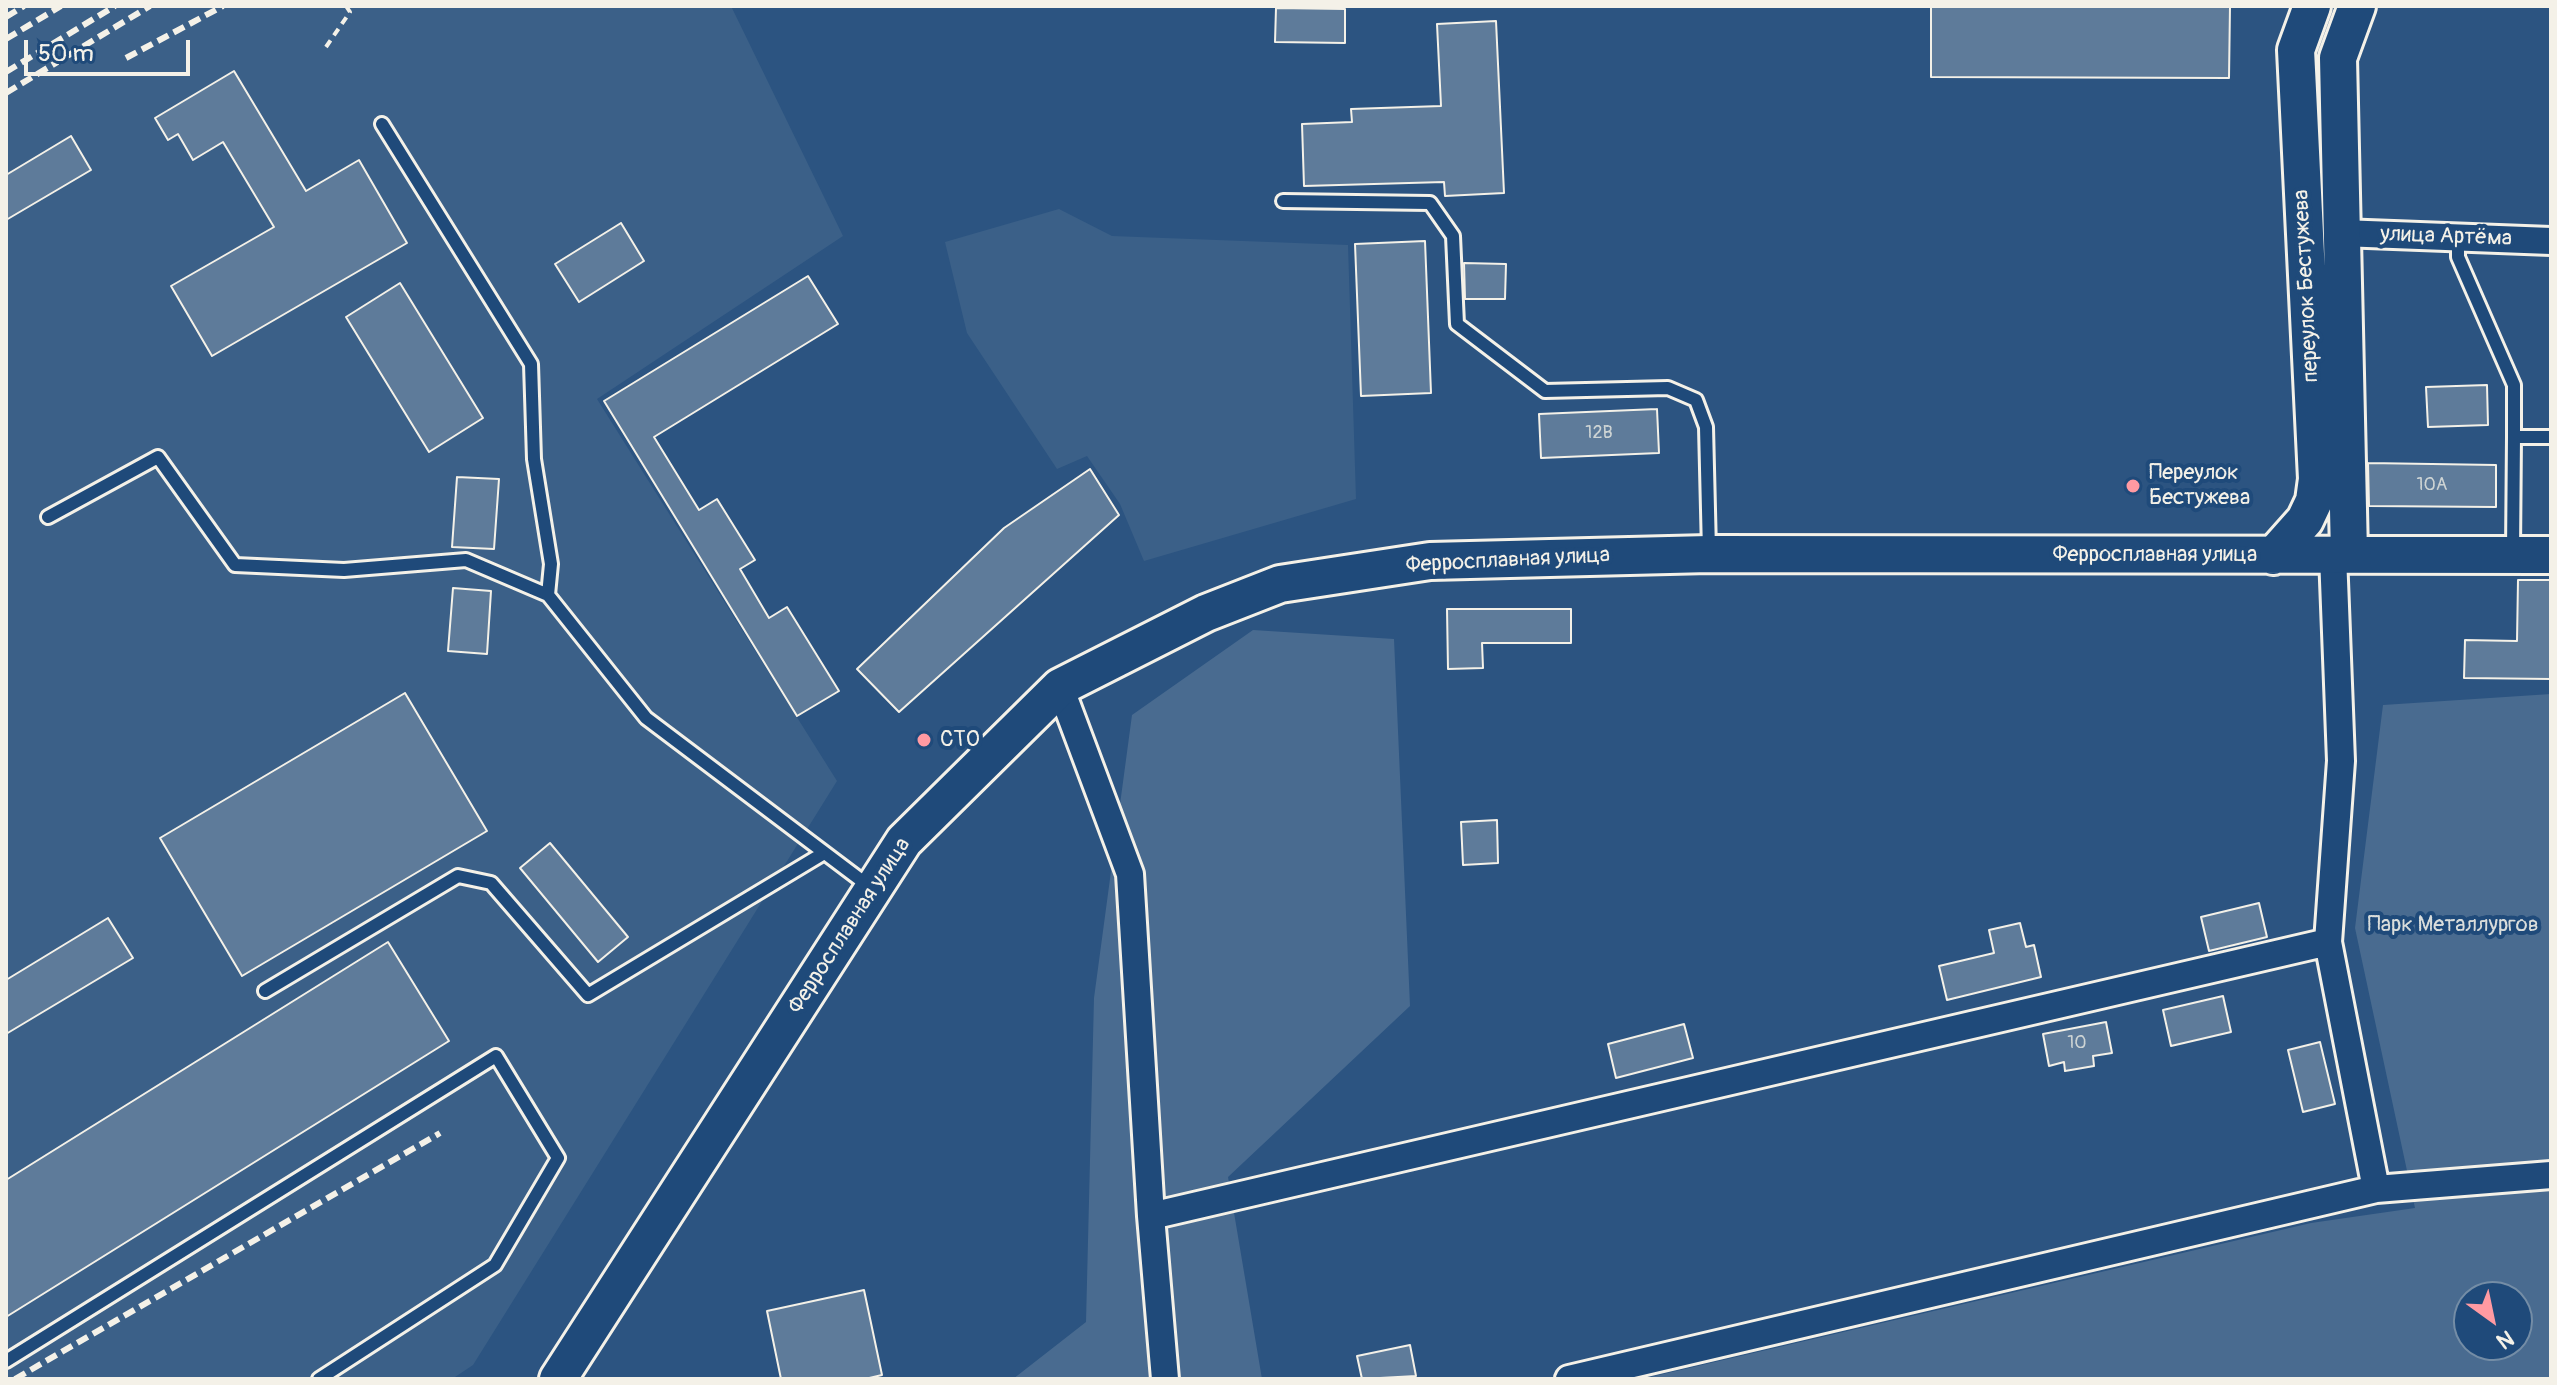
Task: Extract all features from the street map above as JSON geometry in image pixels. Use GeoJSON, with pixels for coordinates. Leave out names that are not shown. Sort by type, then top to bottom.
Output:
{"type":"FeatureCollection","features":[{"type":"Feature","properties":{"kind":"main road","name":"переулок Бестужева"},"geometry":{"type":"LineString","coordinates":[[2273,556],[2305,520],[2314,501],[2317,479],[2296,50],[2312,6]]}},
{"type":"Feature","properties":{"kind":"main road","name":"переулок Бестужева"},"geometry":{"type":"LineString","coordinates":[[2341,555],[2338,58],[2357,6]]}},
{"type":"Feature","properties":{"kind":"main road","name":"Ферросплавная улица"},"geometry":{"type":"LineString","coordinates":[[558,1379],[904,841],[1060,687],[1206,613],[1280,584],[1430,561],[1709,554],[2551,555]]}},
{"type":"Feature","properties":{"kind":"street","name":"улица Артёма"},"geometry":{"type":"LineString","coordinates":[[2341,233],[2551,241]]}},
{"type":"Feature","properties":{"kind":"street"},"geometry":{"type":"LineString","coordinates":[[2341,555],[2341,761],[2328,942],[2376,1189]]}},
{"type":"Feature","properties":{"kind":"street"},"geometry":{"type":"LineString","coordinates":[[1060,687],[1130,874],[1151,1216],[1165,1379]]}},
{"type":"Feature","properties":{"kind":"street"},"geometry":{"type":"LineString","coordinates":[[1151,1216],[2328,942]]}},
{"type":"Feature","properties":{"kind":"street"},"geometry":{"type":"LineString","coordinates":[[1569,1379],[2376,1189],[2551,1175]]}},
{"type":"Feature","properties":{"kind":"lane"},"geometry":{"type":"LineString","coordinates":[[382,124],[531,364],[534,459],[551,564],[548,595]]}},
{"type":"Feature","properties":{"kind":"lane"},"geometry":{"type":"LineString","coordinates":[[1283,201],[1430,203],[1453,236],[1457,324],[1545,391],[1668,388],[1696,400],[1706,427],[1709,554]]}},
{"type":"Feature","properties":{"kind":"lane"},"geometry":{"type":"LineString","coordinates":[[2458,237],[2458,257],[2514,385],[2513,555]]}},
{"type":"Feature","properties":{"kind":"lane"},"geometry":{"type":"LineString","coordinates":[[2514,437],[2551,437]]}},
{"type":"Feature","properties":{"kind":"lane"},"geometry":{"type":"LineString","coordinates":[[48,517],[158,457],[235,565],[344,570],[466,560],[548,595],[646,718],[872,889]]}},
{"type":"Feature","properties":{"kind":"lane"},"geometry":{"type":"LineString","coordinates":[[265,991],[458,876],[491,883],[588,995],[824,853]]}},
{"type":"Feature","properties":{"kind":"lane"},"geometry":{"type":"LineString","coordinates":[[6,1361],[496,1056],[558,1158],[495,1265],[319,1379]]}},
{"type":"Feature","properties":{"kind":"path"},"geometry":{"type":"LineString","coordinates":[[326,47],[350,12],[346,6]]}},
{"type":"Feature","properties":{"kind":"shaded area"},"geometry":{"type":"Polygon","coordinates":[[[6,6],[731,6],[843,236],[597,399],[837,781],[473,1365],[452,1379],[6,1379],[6,6]]]}},
{"type":"Feature","properties":{"kind":"shaded area"},"geometry":{"type":"Polygon","coordinates":[[[1059,209],[1112,236],[1348,245],[1356,499],[1144,561],[1120,504],[1087,456],[1057,469],[967,333],[945,242],[1059,209]]]}},
{"type":"Feature","properties":{"kind":"green space"},"geometry":{"type":"Polygon","coordinates":[[[1253,630],[1394,639],[1410,1006],[1228,1177],[1262,1379],[1013,1379],[1086,1322],[1094,998],[1132,715],[1253,630]]]}},
{"type":"Feature","properties":{"kind":"green space","name":"Парк Металлургов"},"geometry":{"type":"Polygon","coordinates":[[[2551,694],[2551,1379],[1642,1379],[2311,1223],[2415,1208],[2355,928],[2383,705],[2551,694]]]}},
{"type":"Feature","properties":{"kind":"building"},"geometry":{"type":"Polygon","coordinates":[[[1931,6],[2230,6],[2229,78],[1931,77],[1931,6]]]}},
{"type":"Feature","properties":{"kind":"building"},"geometry":{"type":"Polygon","coordinates":[[[1276,8],[1345,9],[1345,43],[1275,42],[1276,8]]]}},
{"type":"Feature","properties":{"kind":"building"},"geometry":{"type":"Polygon","coordinates":[[[1496,21],[1504,193],[1445,196],[1444,182],[1304,186],[1302,124],[1352,122],[1351,109],[1441,106],[1437,24],[1496,21]]]}},
{"type":"Feature","properties":{"kind":"building"},"geometry":{"type":"Polygon","coordinates":[[[234,71],[306,191],[359,160],[407,243],[212,356],[171,286],[274,227],[223,142],[193,160],[178,134],[168,140],[155,118],[234,71]]]}},
{"type":"Feature","properties":{"kind":"building"},"geometry":{"type":"Polygon","coordinates":[[[71,136],[91,170],[6,220],[6,175],[71,136]]]}},
{"type":"Feature","properties":{"kind":"building"},"geometry":{"type":"Polygon","coordinates":[[[621,223],[644,261],[579,302],[555,264],[621,223]]]}},
{"type":"Feature","properties":{"kind":"building"},"geometry":{"type":"Polygon","coordinates":[[[1425,241],[1431,393],[1361,396],[1355,244],[1425,241]]]}},
{"type":"Feature","properties":{"kind":"building"},"geometry":{"type":"Polygon","coordinates":[[[1464,263],[1506,264],[1505,299],[1465,299],[1464,263]]]}},
{"type":"Feature","properties":{"kind":"building"},"geometry":{"type":"Polygon","coordinates":[[[808,276],[838,324],[654,437],[699,510],[717,499],[755,560],[740,569],[769,618],[787,607],[839,691],[797,716],[604,401],[808,276]]]}},
{"type":"Feature","properties":{"kind":"building"},"geometry":{"type":"Polygon","coordinates":[[[400,283],[483,418],[429,452],[346,317],[400,283]]]}},
{"type":"Feature","properties":{"kind":"building"},"geometry":{"type":"Polygon","coordinates":[[[2487,385],[2488,425],[2428,427],[2426,387],[2487,385]]]}},
{"type":"Feature","properties":{"kind":"building"},"geometry":{"type":"Polygon","coordinates":[[[1657,409],[1659,453],[1541,458],[1539,414],[1657,409]]]}},
{"type":"Feature","properties":{"kind":"building"},"geometry":{"type":"Polygon","coordinates":[[[2368,463],[2496,465],[2496,507],[2369,506],[2368,463]]]}},
{"type":"Feature","properties":{"kind":"building"},"geometry":{"type":"Polygon","coordinates":[[[1090,469],[1119,515],[899,712],[857,669],[1004,528],[1090,469]]]}},
{"type":"Feature","properties":{"kind":"building"},"geometry":{"type":"Polygon","coordinates":[[[457,477],[499,479],[494,549],[452,547],[457,477]]]}},
{"type":"Feature","properties":{"kind":"building"},"geometry":{"type":"Polygon","coordinates":[[[2518,580],[2551,580],[2551,679],[2464,678],[2465,640],[2517,641],[2518,580]]]}},
{"type":"Feature","properties":{"kind":"building"},"geometry":{"type":"Polygon","coordinates":[[[453,588],[491,591],[487,654],[448,651],[453,588]]]}},
{"type":"Feature","properties":{"kind":"building"},"geometry":{"type":"Polygon","coordinates":[[[1447,609],[1571,609],[1571,643],[1482,643],[1483,668],[1448,669],[1447,609]]]}},
{"type":"Feature","properties":{"kind":"building"},"geometry":{"type":"Polygon","coordinates":[[[405,693],[487,831],[242,976],[160,838],[405,693]]]}},
{"type":"Feature","properties":{"kind":"building"},"geometry":{"type":"Polygon","coordinates":[[[1497,820],[1498,863],[1463,865],[1461,822],[1497,820]]]}},
{"type":"Feature","properties":{"kind":"building"},"geometry":{"type":"Polygon","coordinates":[[[550,843],[628,937],[598,962],[520,868],[550,843]]]}},
{"type":"Feature","properties":{"kind":"building"},"geometry":{"type":"Polygon","coordinates":[[[2259,903],[2267,937],[2209,951],[2201,917],[2259,903]]]}},
{"type":"Feature","properties":{"kind":"building"},"geometry":{"type":"Polygon","coordinates":[[[108,918],[133,958],[6,1034],[6,980],[108,918]]]}},
{"type":"Feature","properties":{"kind":"building"},"geometry":{"type":"Polygon","coordinates":[[[2020,923],[2026,947],[2034,945],[2041,977],[1947,1000],[1939,966],[1994,953],[1989,930],[2020,923]]]}},
{"type":"Feature","properties":{"kind":"building"},"geometry":{"type":"Polygon","coordinates":[[[388,942],[449,1041],[6,1317],[6,1180],[388,942]]]}},
{"type":"Feature","properties":{"kind":"building"},"geometry":{"type":"Polygon","coordinates":[[[2223,996],[2231,1032],[2171,1046],[2163,1010],[2223,996]]]}},
{"type":"Feature","properties":{"kind":"building"},"geometry":{"type":"Polygon","coordinates":[[[2106,1022],[2112,1053],[2093,1056],[2094,1066],[2065,1071],[2064,1062],[2049,1066],[2043,1034],[2106,1022]]]}},
{"type":"Feature","properties":{"kind":"building"},"geometry":{"type":"Polygon","coordinates":[[[1684,1024],[1693,1058],[1616,1078],[1608,1044],[1684,1024]]]}},
{"type":"Feature","properties":{"kind":"building"},"geometry":{"type":"Polygon","coordinates":[[[2320,1042],[2335,1104],[2303,1112],[2288,1050],[2320,1042]]]}},
{"type":"Feature","properties":{"kind":"building"},"geometry":{"type":"Polygon","coordinates":[[[864,1290],[882,1375],[865,1379],[781,1379],[767,1311],[864,1290]]]}},
{"type":"Feature","properties":{"kind":"building"},"geometry":{"type":"Polygon","coordinates":[[[1410,1345],[1416,1376],[1362,1379],[1357,1356],[1410,1345]]]}},
{"type":"Feature","properties":{"kind":"railway"},"geometry":{"type":"LineString","coordinates":[[6,17],[24,6]]}},
{"type":"Feature","properties":{"kind":"railway"},"geometry":{"type":"LineString","coordinates":[[6,39],[61,6]]}},
{"type":"Feature","properties":{"kind":"railway"},"geometry":{"type":"LineString","coordinates":[[6,72],[115,6]]}},
{"type":"Feature","properties":{"kind":"railway"},"geometry":{"type":"LineString","coordinates":[[6,93],[150,6]]}},
{"type":"Feature","properties":{"kind":"railway"},"geometry":{"type":"LineString","coordinates":[[126,58],[223,6]]}},
{"type":"Feature","properties":{"kind":"railway"},"geometry":{"type":"LineString","coordinates":[[15,1379],[440,1133]]}},
{"type":"Feature","properties":{"kind":"place","name":"Переулок Бестужева"},"geometry":{"type":"Point","coordinates":[2133,486]}},
{"type":"Feature","properties":{"kind":"place","name":"СТО"},"geometry":{"type":"Point","coordinates":[924,740]}}]}
